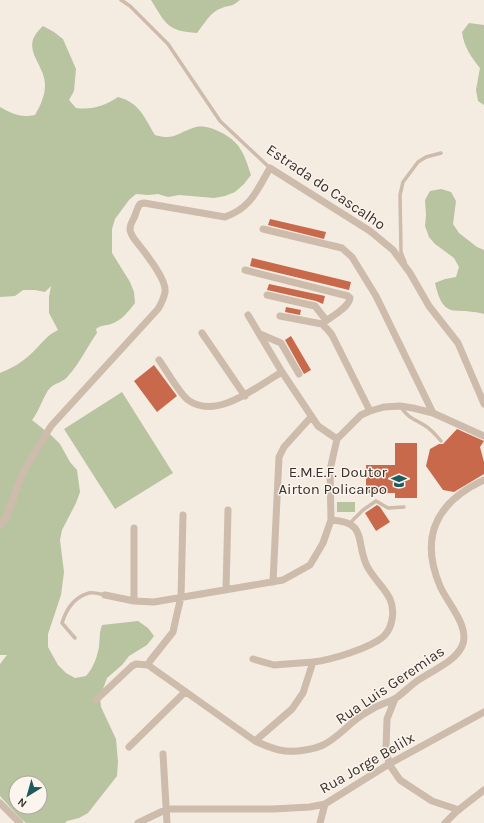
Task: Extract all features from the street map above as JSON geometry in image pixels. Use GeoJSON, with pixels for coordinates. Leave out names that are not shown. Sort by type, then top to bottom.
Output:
{"type":"FeatureCollection","features":[{"type":"Feature","properties":{"kind":"street","name":"Estrada do Cascalho"},"geometry":{"type":"LineString","coordinates":[[270,168],[370,230],[393,250],[410,273],[428,306],[458,343],[484,404]]}},
{"type":"Feature","properties":{"kind":"street"},"geometry":{"type":"LineString","coordinates":[[0,526],[6,518],[23,472],[51,426],[158,309],[161,303],[166,291],[165,286],[153,263],[132,237],[130,230],[130,224],[134,219],[140,204],[144,203],[225,216],[234,213],[247,205],[270,168]]}},
{"type":"Feature","properties":{"kind":"street"},"geometry":{"type":"LineString","coordinates":[[263,228],[342,248],[352,257],[376,296],[433,412]]}},
{"type":"Feature","properties":{"kind":"street"},"geometry":{"type":"LineString","coordinates":[[245,270],[348,296],[350,298],[350,302],[346,306],[324,322],[280,316]]}},
{"type":"Feature","properties":{"kind":"street"},"geometry":{"type":"LineString","coordinates":[[267,295],[315,306],[370,411]]}},
{"type":"Feature","properties":{"kind":"street"},"geometry":{"type":"LineString","coordinates":[[248,315],[311,417],[318,426],[337,439]]}},
{"type":"Feature","properties":{"kind":"street"},"geometry":{"type":"LineString","coordinates":[[202,333],[245,396]]}},
{"type":"Feature","properties":{"kind":"street"},"geometry":{"type":"LineString","coordinates":[[260,334],[281,343],[299,374]]}},
{"type":"Feature","properties":{"kind":"street"},"geometry":{"type":"LineString","coordinates":[[160,360],[183,395],[188,400],[204,406],[218,406],[245,396],[282,372]]}},
{"type":"Feature","properties":{"kind":"street"},"geometry":{"type":"LineString","coordinates":[[105,595],[134,601],[154,602],[283,580],[310,565],[323,543],[331,520],[330,470],[337,439],[361,415],[370,411],[384,407],[400,406],[433,412],[484,436]]}},
{"type":"Feature","properties":{"kind":"street"},"geometry":{"type":"LineString","coordinates":[[273,582],[279,457],[284,447],[311,417]]}},
{"type":"Feature","properties":{"kind":"street","name":"Rua Luis Geremias"},"geometry":{"type":"LineString","coordinates":[[148,665],[255,741],[275,750],[282,752],[305,750],[324,744],[368,711],[395,699],[418,681],[456,656],[462,646],[464,638],[463,628],[440,586],[434,568],[431,545],[434,527],[442,512],[455,497],[464,490],[484,480]]}},
{"type":"Feature","properties":{"kind":"street"},"geometry":{"type":"LineString","coordinates":[[226,590],[228,510]]}},
{"type":"Feature","properties":{"kind":"street"},"geometry":{"type":"LineString","coordinates":[[96,700],[132,666],[136,664],[148,665],[173,632],[181,597],[183,515]]}},
{"type":"Feature","properties":{"kind":"street"},"geometry":{"type":"LineString","coordinates":[[253,659],[274,665],[328,660],[359,649],[384,635],[391,623],[393,613],[390,600],[367,566],[361,548],[359,535],[355,528],[350,523],[331,520]]}},
{"type":"Feature","properties":{"kind":"street"},"geometry":{"type":"LineString","coordinates":[[134,528],[134,601]]}},
{"type":"Feature","properties":{"kind":"street"},"geometry":{"type":"LineString","coordinates":[[255,741],[292,709],[303,693],[313,662]]}},
{"type":"Feature","properties":{"kind":"street"},"geometry":{"type":"LineString","coordinates":[[129,747],[185,692]]}},
{"type":"Feature","properties":{"kind":"street"},"geometry":{"type":"LineString","coordinates":[[395,699],[387,719],[386,748],[388,764],[400,780],[432,802],[459,810]]}},
{"type":"Feature","properties":{"kind":"street","name":"Rua Jorge Belilx"},"geometry":{"type":"LineString","coordinates":[[138,823],[167,809],[273,809],[310,807],[325,804],[388,764],[484,712]]}},
{"type":"Feature","properties":{"kind":"street"},"geometry":{"type":"LineString","coordinates":[[163,754],[167,823]]}},
{"type":"Feature","properties":{"kind":"street"},"geometry":{"type":"LineString","coordinates":[[445,823],[484,790]]}},
{"type":"Feature","properties":{"kind":"street"},"geometry":{"type":"LineString","coordinates":[[0,803],[20,823]]}},
{"type":"Feature","properties":{"kind":"street"},"geometry":{"type":"LineString","coordinates":[[320,823],[325,804]]}},
{"type":"Feature","properties":{"kind":"lane"},"geometry":{"type":"LineString","coordinates":[[120,0],[130,6]]}},
{"type":"Feature","properties":{"kind":"lane"},"geometry":{"type":"LineString","coordinates":[[126,0],[130,6]]}},
{"type":"Feature","properties":{"kind":"lane","name":"Estrada do Cascalho"},"geometry":{"type":"LineString","coordinates":[[130,6],[168,44],[220,121],[270,168]]}},
{"type":"Feature","properties":{"kind":"lane"},"geometry":{"type":"LineString","coordinates":[[410,273],[401,252],[400,195],[403,182],[418,162],[426,157],[441,153]]}},
{"type":"Feature","properties":{"kind":"lane"},"geometry":{"type":"LineString","coordinates":[[400,406],[405,415],[434,432],[441,441]]}},
{"type":"Feature","properties":{"kind":"lane"},"geometry":{"type":"LineString","coordinates":[[350,523],[374,502],[378,502],[388,508],[404,507]]}},
{"type":"Feature","properties":{"kind":"lane"},"geometry":{"type":"LineString","coordinates":[[75,638],[62,624],[65,614],[70,606],[78,598],[90,593],[105,595]]}},
{"type":"Feature","properties":{"kind":"green space"},"geometry":{"type":"Polygon","coordinates":[[[151,0],[240,0],[233,5],[214,12],[197,33],[179,30],[168,25],[151,0]]]}},
{"type":"Feature","properties":{"kind":"green space"},"geometry":{"type":"Polygon","coordinates":[[[469,23],[484,25],[484,105],[478,101],[476,90],[480,68],[468,52],[462,32],[469,23]]]}},
{"type":"Feature","properties":{"kind":"green space"},"geometry":{"type":"Polygon","coordinates":[[[43,26],[63,39],[76,69],[74,91],[69,100],[76,108],[98,107],[118,97],[132,103],[141,112],[155,135],[167,137],[196,127],[207,127],[213,129],[226,135],[236,143],[243,153],[251,175],[235,192],[225,196],[214,198],[179,195],[168,197],[158,194],[136,194],[129,200],[115,219],[112,229],[112,253],[130,282],[134,292],[135,303],[118,321],[96,329],[97,333],[76,366],[66,378],[50,388],[32,420],[60,444],[70,462],[77,470],[80,492],[62,530],[60,540],[64,572],[61,595],[48,634],[48,647],[58,665],[66,673],[75,678],[86,676],[93,666],[97,655],[102,625],[138,621],[148,628],[154,636],[147,645],[129,656],[122,665],[107,678],[100,697],[101,707],[116,739],[118,762],[117,776],[88,813],[65,823],[26,823],[17,815],[48,815],[48,775],[8,775],[8,805],[0,796],[0,664],[7,655],[0,655],[0,373],[22,361],[48,337],[58,330],[49,313],[51,286],[45,292],[23,290],[15,296],[0,297],[0,107],[21,116],[35,115],[39,108],[45,86],[44,78],[32,49],[32,42],[36,34],[43,26]]]}},
{"type":"Feature","properties":{"kind":"green space"},"geometry":{"type":"Polygon","coordinates":[[[441,189],[451,192],[456,201],[453,224],[459,233],[477,247],[484,250],[484,314],[458,311],[447,308],[442,303],[438,295],[435,283],[456,277],[459,267],[454,258],[435,244],[429,237],[425,226],[425,200],[430,191],[441,189]]]}},
{"type":"Feature","properties":{"kind":"green space"},"geometry":{"type":"Polygon","coordinates":[[[122,392],[173,473],[115,509],[64,429],[122,392]]]}},
{"type":"Feature","properties":{"kind":"green space"},"geometry":{"type":"Polygon","coordinates":[[[337,502],[355,502],[355,512],[337,512],[337,502]]]}},
{"type":"Feature","properties":{"kind":"building"},"geometry":{"type":"Polygon","coordinates":[[[270,219],[326,232],[324,239],[268,225],[270,219]]]}},
{"type":"Feature","properties":{"kind":"building"},"geometry":{"type":"Polygon","coordinates":[[[252,258],[351,282],[349,290],[250,266],[252,258]]]}},
{"type":"Feature","properties":{"kind":"building"},"geometry":{"type":"Polygon","coordinates":[[[269,284],[325,296],[323,304],[316,301],[267,290],[269,284]]]}},
{"type":"Feature","properties":{"kind":"building"},"geometry":{"type":"Polygon","coordinates":[[[286,307],[301,310],[300,315],[285,312],[286,307]]]}},
{"type":"Feature","properties":{"kind":"building"},"geometry":{"type":"Polygon","coordinates":[[[291,336],[311,370],[304,374],[285,340],[291,336]]]}},
{"type":"Feature","properties":{"kind":"building"},"geometry":{"type":"Polygon","coordinates":[[[154,365],[177,396],[157,412],[134,381],[154,365]]]}},
{"type":"Feature","properties":{"kind":"building"},"geometry":{"type":"Polygon","coordinates":[[[457,429],[484,441],[480,447],[484,462],[484,474],[454,492],[443,490],[426,466],[430,449],[439,444],[443,444],[457,429]]]}},
{"type":"Feature","properties":{"kind":"building"},"geometry":{"type":"Polygon","coordinates":[[[395,443],[417,443],[417,498],[395,498],[395,493],[366,493],[366,465],[395,465],[395,443]]]}},
{"type":"Feature","properties":{"kind":"building"},"geometry":{"type":"Polygon","coordinates":[[[377,505],[390,522],[376,531],[365,513],[377,505]]]}},
{"type":"Feature","properties":{"kind":"place","name":"E.M.E.F. Doutor Airton Policarpo"},"geometry":{"type":"Point","coordinates":[399,481]}}]}
